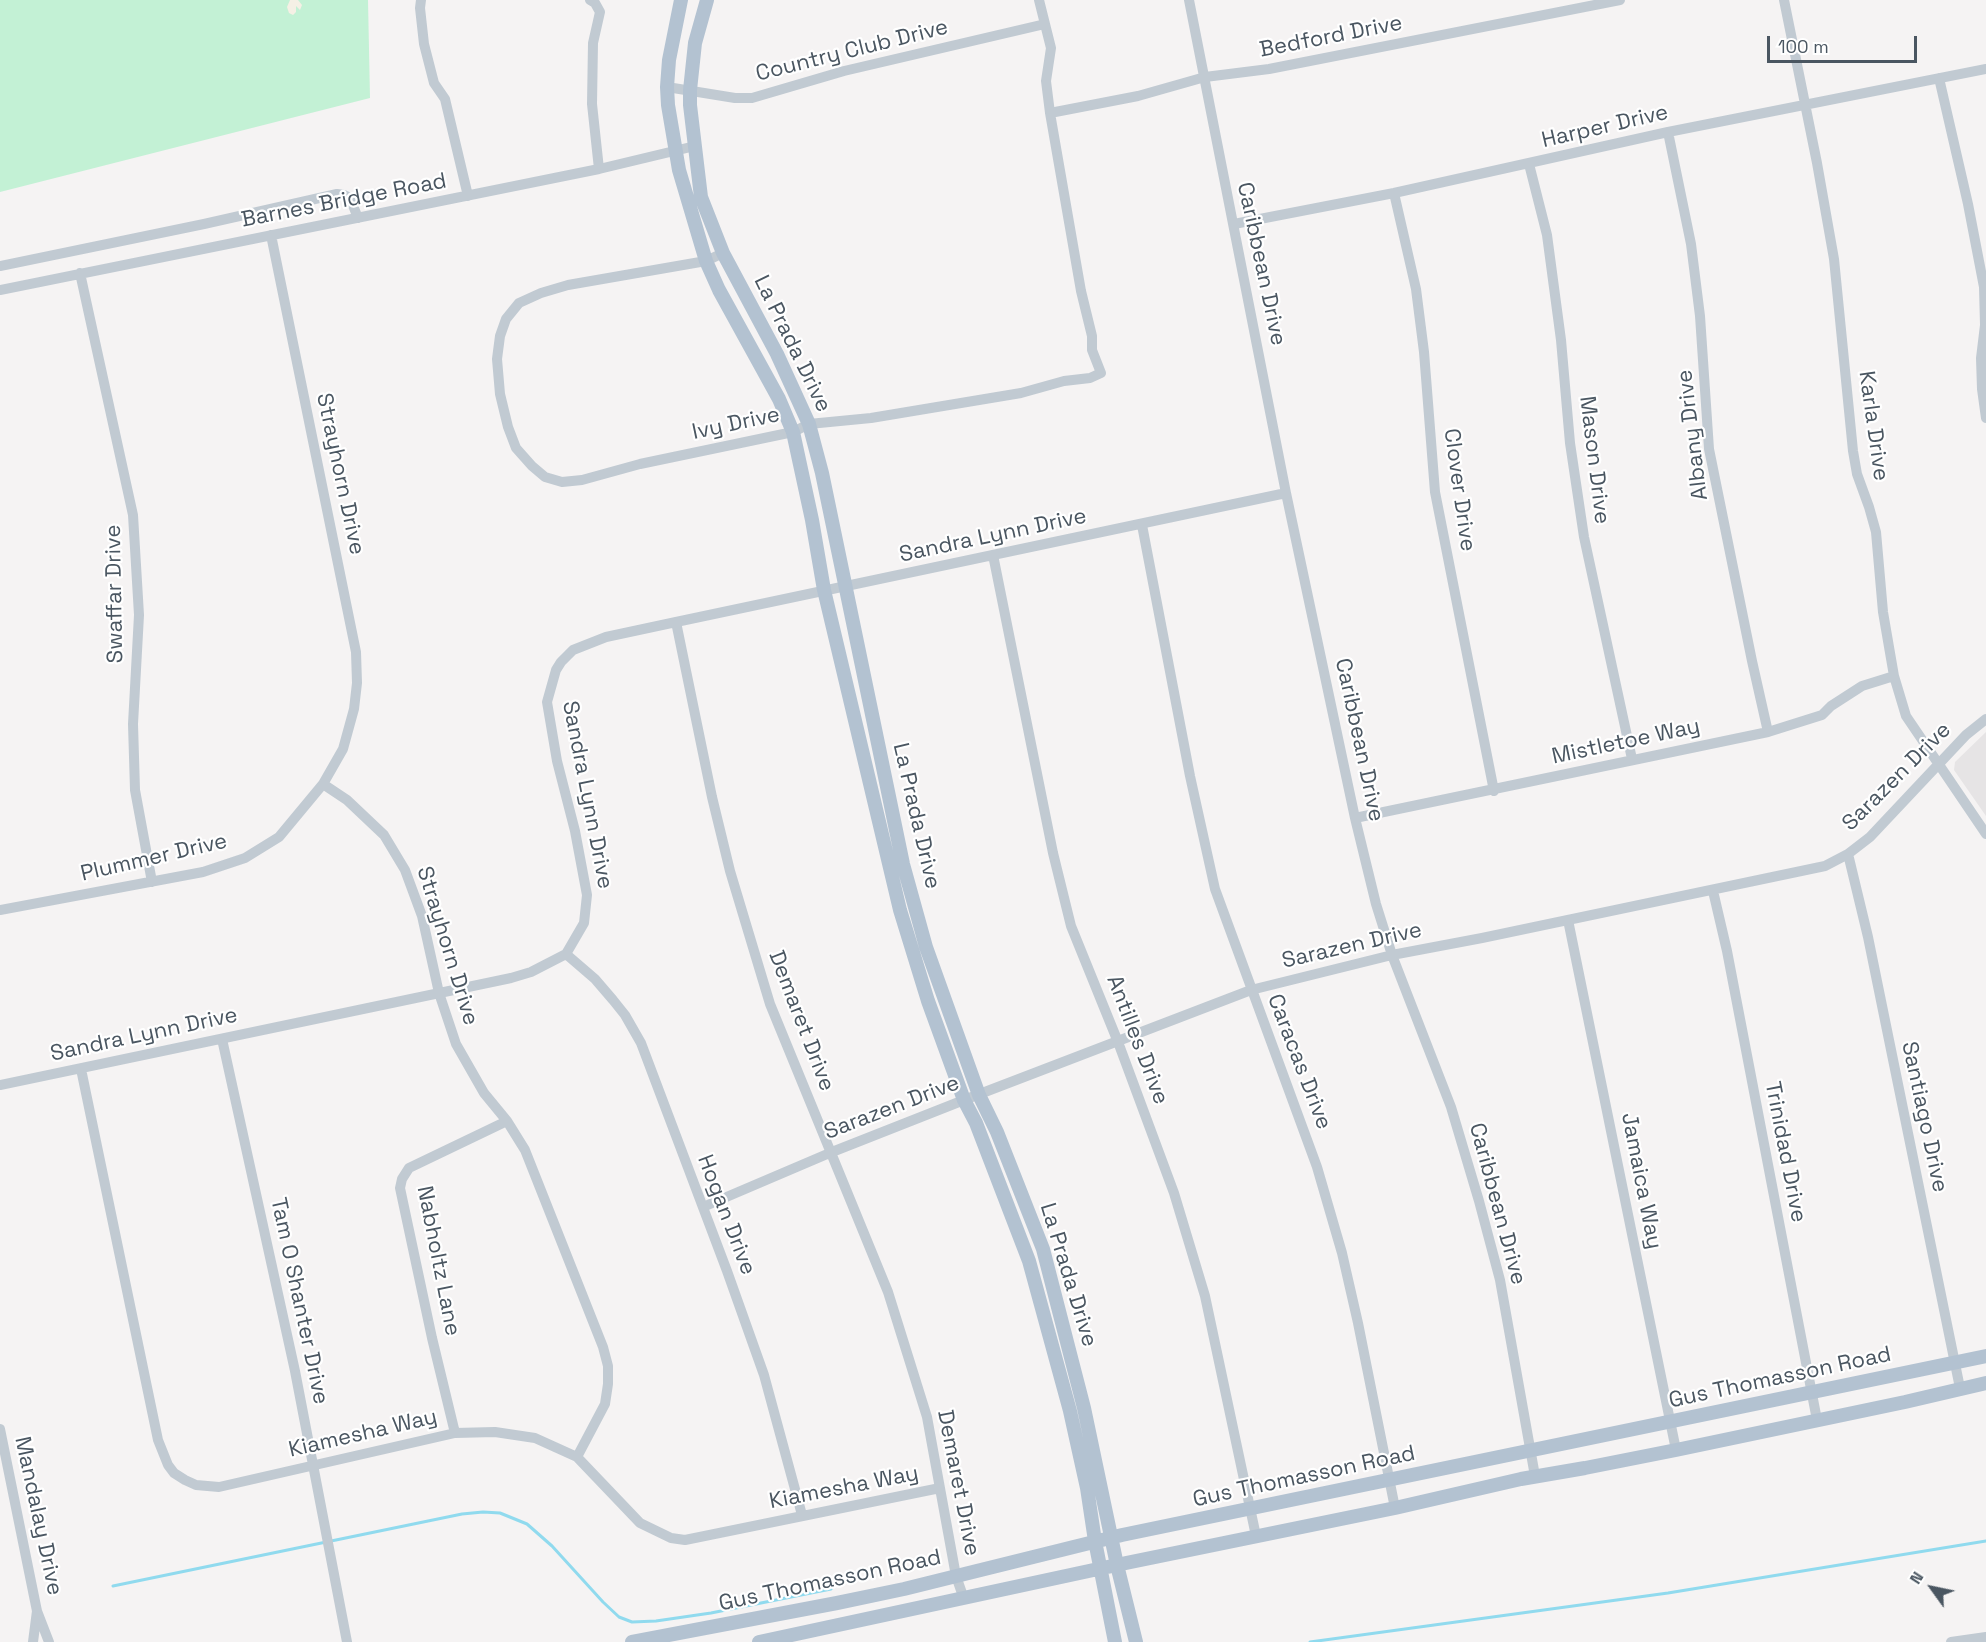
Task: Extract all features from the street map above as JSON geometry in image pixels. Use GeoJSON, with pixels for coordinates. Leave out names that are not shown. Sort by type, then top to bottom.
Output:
{"type":"FeatureCollection","features":[{"type":"Feature","properties":{"kind":"main road","name":"La Prada Drive"},"geometry":{"type":"LineString","coordinates":[[681,0],[669,60],[668,87],[675,151],[681,178],[706,261],[719,290],[779,399],[793,432],[824,590],[900,910],[928,1001],[964,1100],[976,1123],[1029,1261],[1074,1398],[1112,1538],[1136,1642]]}},
{"type":"Feature","properties":{"kind":"main road","name":"La Prada Drive"},"geometry":{"type":"LineString","coordinates":[[707,0],[695,43],[690,90],[700,197],[723,253],[777,354],[809,424],[822,473],[903,864],[926,947],[979,1095],[997,1132],[1043,1249],[1074,1398],[1095,1541],[1115,1642]]}},
{"type":"Feature","properties":{"kind":"main road"},"geometry":{"type":"LineString","coordinates":[[759,361],[777,354]]}},
{"type":"Feature","properties":{"kind":"main road","name":"Gus Thomasson Road"},"geometry":{"type":"LineString","coordinates":[[632,1642],[837,1603],[1095,1541],[1986,1356]]}},
{"type":"Feature","properties":{"kind":"main road","name":"Gus Thomasson Road"},"geometry":{"type":"LineString","coordinates":[[759,1642],[1395,1508],[1535,1476],[1676,1450],[1986,1383]]}},
{"type":"Feature","properties":{"kind":"street"},"geometry":{"type":"LineString","coordinates":[[422,0],[420,9],[424,44],[434,83],[444,99],[468,196]]}},
{"type":"Feature","properties":{"kind":"street"},"geometry":{"type":"LineString","coordinates":[[590,0],[595,3],[600,12],[593,43],[592,104],[599,169]]}},
{"type":"Feature","properties":{"kind":"street","name":"Ivy Drive"},"geometry":{"type":"LineString","coordinates":[[723,253],[706,261],[568,285],[541,293],[519,303],[506,320],[500,336],[497,359],[500,394],[508,428],[516,448],[545,477],[562,482],[582,480],[640,464],[793,432],[809,424],[871,418],[1021,393],[1071,380],[1090,378],[1101,373],[1092,350],[1092,336],[1081,291],[1050,113],[1046,81],[1051,48],[1040,0]]}},
{"type":"Feature","properties":{"kind":"street","name":"Caribbean Drive"},"geometry":{"type":"LineString","coordinates":[[1189,0],[1286,493],[1355,818],[1376,904],[1392,955],[1451,1107],[1479,1202],[1500,1280],[1535,1476]]}},
{"type":"Feature","properties":{"kind":"street","name":"Bedford Drive"},"geometry":{"type":"LineString","coordinates":[[1050,113],[1133,97],[1205,77],[1269,69],[1620,0]]}},
{"type":"Feature","properties":{"kind":"street","name":"Karla Drive"},"geometry":{"type":"LineString","coordinates":[[1784,0],[1834,259],[1853,451],[1857,474],[1876,532],[1883,612],[1894,676],[1906,716],[1986,834]]}},
{"type":"Feature","properties":{"kind":"street","name":"Country Club Drive"},"geometry":{"type":"LineString","coordinates":[[668,87],[735,98],[752,98],[844,71],[1045,24]]}},
{"type":"Feature","properties":{"kind":"street","name":"Harper Drive"},"geometry":{"type":"LineString","coordinates":[[1234,224],[1394,193],[1668,132],[1986,69]]}},
{"type":"Feature","properties":{"kind":"street"},"geometry":{"type":"LineString","coordinates":[[1939,78],[1984,286],[1985,325],[1981,358],[1986,418]]}},
{"type":"Feature","properties":{"kind":"street","name":"Albany Drive"},"geometry":{"type":"LineString","coordinates":[[1668,132],[1691,244],[1700,316],[1709,449],[1768,732]]}},
{"type":"Feature","properties":{"kind":"street","name":"Barnes Bridge Road"},"geometry":{"type":"LineString","coordinates":[[0,290],[599,169],[695,146]]}},
{"type":"Feature","properties":{"kind":"street","name":"Mason Drive"},"geometry":{"type":"LineString","coordinates":[[1529,164],[1548,236],[1561,340],[1570,443],[1584,537],[1632,759]]}},
{"type":"Feature","properties":{"kind":"street","name":"Clover Drive"},"geometry":{"type":"LineString","coordinates":[[1394,193],[1416,289],[1424,352],[1435,492],[1494,791]]}},
{"type":"Feature","properties":{"kind":"street"},"geometry":{"type":"LineString","coordinates":[[0,266],[337,195],[350,198],[358,218]]}},
{"type":"Feature","properties":{"kind":"street","name":"Strayhorn Drive"},"geometry":{"type":"LineString","coordinates":[[271,235],[356,652],[357,683],[354,709],[343,749],[323,784],[346,800],[384,835],[405,870],[422,915],[438,993],[456,1044],[484,1093],[507,1121],[525,1150],[603,1347],[608,1366],[605,1404],[577,1457]]}},
{"type":"Feature","properties":{"kind":"street","name":"Swaffar Drive"},"geometry":{"type":"LineString","coordinates":[[80,273],[133,515],[140,615],[134,724],[135,790],[152,882]]}},
{"type":"Feature","properties":{"kind":"street","name":"Sandra Lynn Drive"},"geometry":{"type":"LineString","coordinates":[[0,1085],[531,972],[566,954],[581,932],[587,904],[575,831],[557,760],[547,702],[550,687],[561,662],[573,650],[606,638],[676,622],[1286,493]]}},
{"type":"Feature","properties":{"kind":"street","name":"Caracas Drive"},"geometry":{"type":"LineString","coordinates":[[1142,525],[1190,776],[1215,889],[1317,1167],[1342,1253],[1395,1508]]}},
{"type":"Feature","properties":{"kind":"street","name":"Antilles Drive"},"geometry":{"type":"LineString","coordinates":[[993,555],[1053,853],[1069,916],[1174,1193],[1205,1296],[1256,1536]]}},
{"type":"Feature","properties":{"kind":"street","name":"Demaret Drive"},"geometry":{"type":"LineString","coordinates":[[676,622],[712,797],[737,894],[770,1004],[888,1292],[927,1417],[956,1576],[964,1599]]}},
{"type":"Feature","properties":{"kind":"street","name":"Mistletoe Way"},"geometry":{"type":"LineString","coordinates":[[1355,818],[1494,791],[1632,759],[1768,732],[1822,715],[1831,706],[1862,686],[1894,676]]}},
{"type":"Feature","properties":{"kind":"street","name":"Sarazen Drive"},"geometry":{"type":"LineString","coordinates":[[703,1207],[832,1152],[1251,990],[1392,955],[1713,891],[1825,866],[1848,854],[1870,837],[1966,735],[1986,719]]}},
{"type":"Feature","properties":{"kind":"street","name":"Plummer Drive"},"geometry":{"type":"LineString","coordinates":[[0,910],[203,872],[245,858],[279,837],[323,784]]}},
{"type":"Feature","properties":{"kind":"street","name":"Santiago Drive"},"geometry":{"type":"LineString","coordinates":[[1848,854],[1868,937],[1960,1388]]}},
{"type":"Feature","properties":{"kind":"street","name":"Trinidad Drive"},"geometry":{"type":"LineString","coordinates":[[1713,891],[1727,951],[1817,1420]]}},
{"type":"Feature","properties":{"kind":"street","name":"Jamaica Way"},"geometry":{"type":"LineString","coordinates":[[1568,920],[1676,1450]]}},
{"type":"Feature","properties":{"kind":"street","name":"Hogan Drive"},"geometry":{"type":"LineString","coordinates":[[566,954],[595,979],[613,1000],[625,1015],[641,1043],[764,1375],[801,1515]]}},
{"type":"Feature","properties":{"kind":"street","name":"Tam O Shanter Drive"},"geometry":{"type":"LineString","coordinates":[[222,1039],[269,1247],[347,1642]]}},
{"type":"Feature","properties":{"kind":"street","name":"Kiamesha Way"},"geometry":{"type":"LineString","coordinates":[[81,1069],[158,1440],[168,1465],[174,1473],[185,1480],[208,1487],[314,1467],[455,1434],[495,1432],[535,1438],[577,1457],[639,1523],[671,1538],[685,1540],[940,1488]]}},
{"type":"Feature","properties":{"kind":"street","name":"Nabholtz Lane"},"geometry":{"type":"LineString","coordinates":[[455,1434],[400,1188],[402,1179],[410,1167],[507,1121]]}},
{"type":"Feature","properties":{"kind":"street","name":"Mandalay Drive"},"geometry":{"type":"LineString","coordinates":[[0,1429],[37,1611],[49,1642]]}},
{"type":"Feature","properties":{"kind":"street","name":"Mandalay Drive"},"geometry":{"type":"LineString","coordinates":[[33,1642],[37,1611]]}},
{"type":"Feature","properties":{"kind":"street"},"geometry":{"type":"LineString","coordinates":[[1951,1642],[1986,1637]]}},
{"type":"Feature","properties":{"kind":"shaded area"},"geometry":{"type":"Polygon","coordinates":[[[1986,732],[1986,816],[1954,770],[1955,762],[1986,732]]]}},
{"type":"Feature","properties":{"kind":"green space"},"geometry":{"type":"Polygon","coordinates":[[[0,0],[368,0],[370,98],[0,192],[0,0]]]}},
{"type":"Feature","properties":{"kind":"sand"},"geometry":{"type":"Polygon","coordinates":[[[290,0],[298,0],[302,5],[300,10],[296,6],[296,12],[293,15],[289,13],[287,7],[290,0]]]}},
{"type":"Feature","properties":{"kind":"waterway"},"geometry":{"type":"LineString","coordinates":[[113,1586],[462,1514],[483,1512],[500,1513],[527,1524],[552,1546],[619,1617],[632,1622],[711,1613],[831,1589]]}},
{"type":"Feature","properties":{"kind":"waterway"},"geometry":{"type":"LineString","coordinates":[[1310,1642],[1668,1593],[1986,1541]]}}]}
